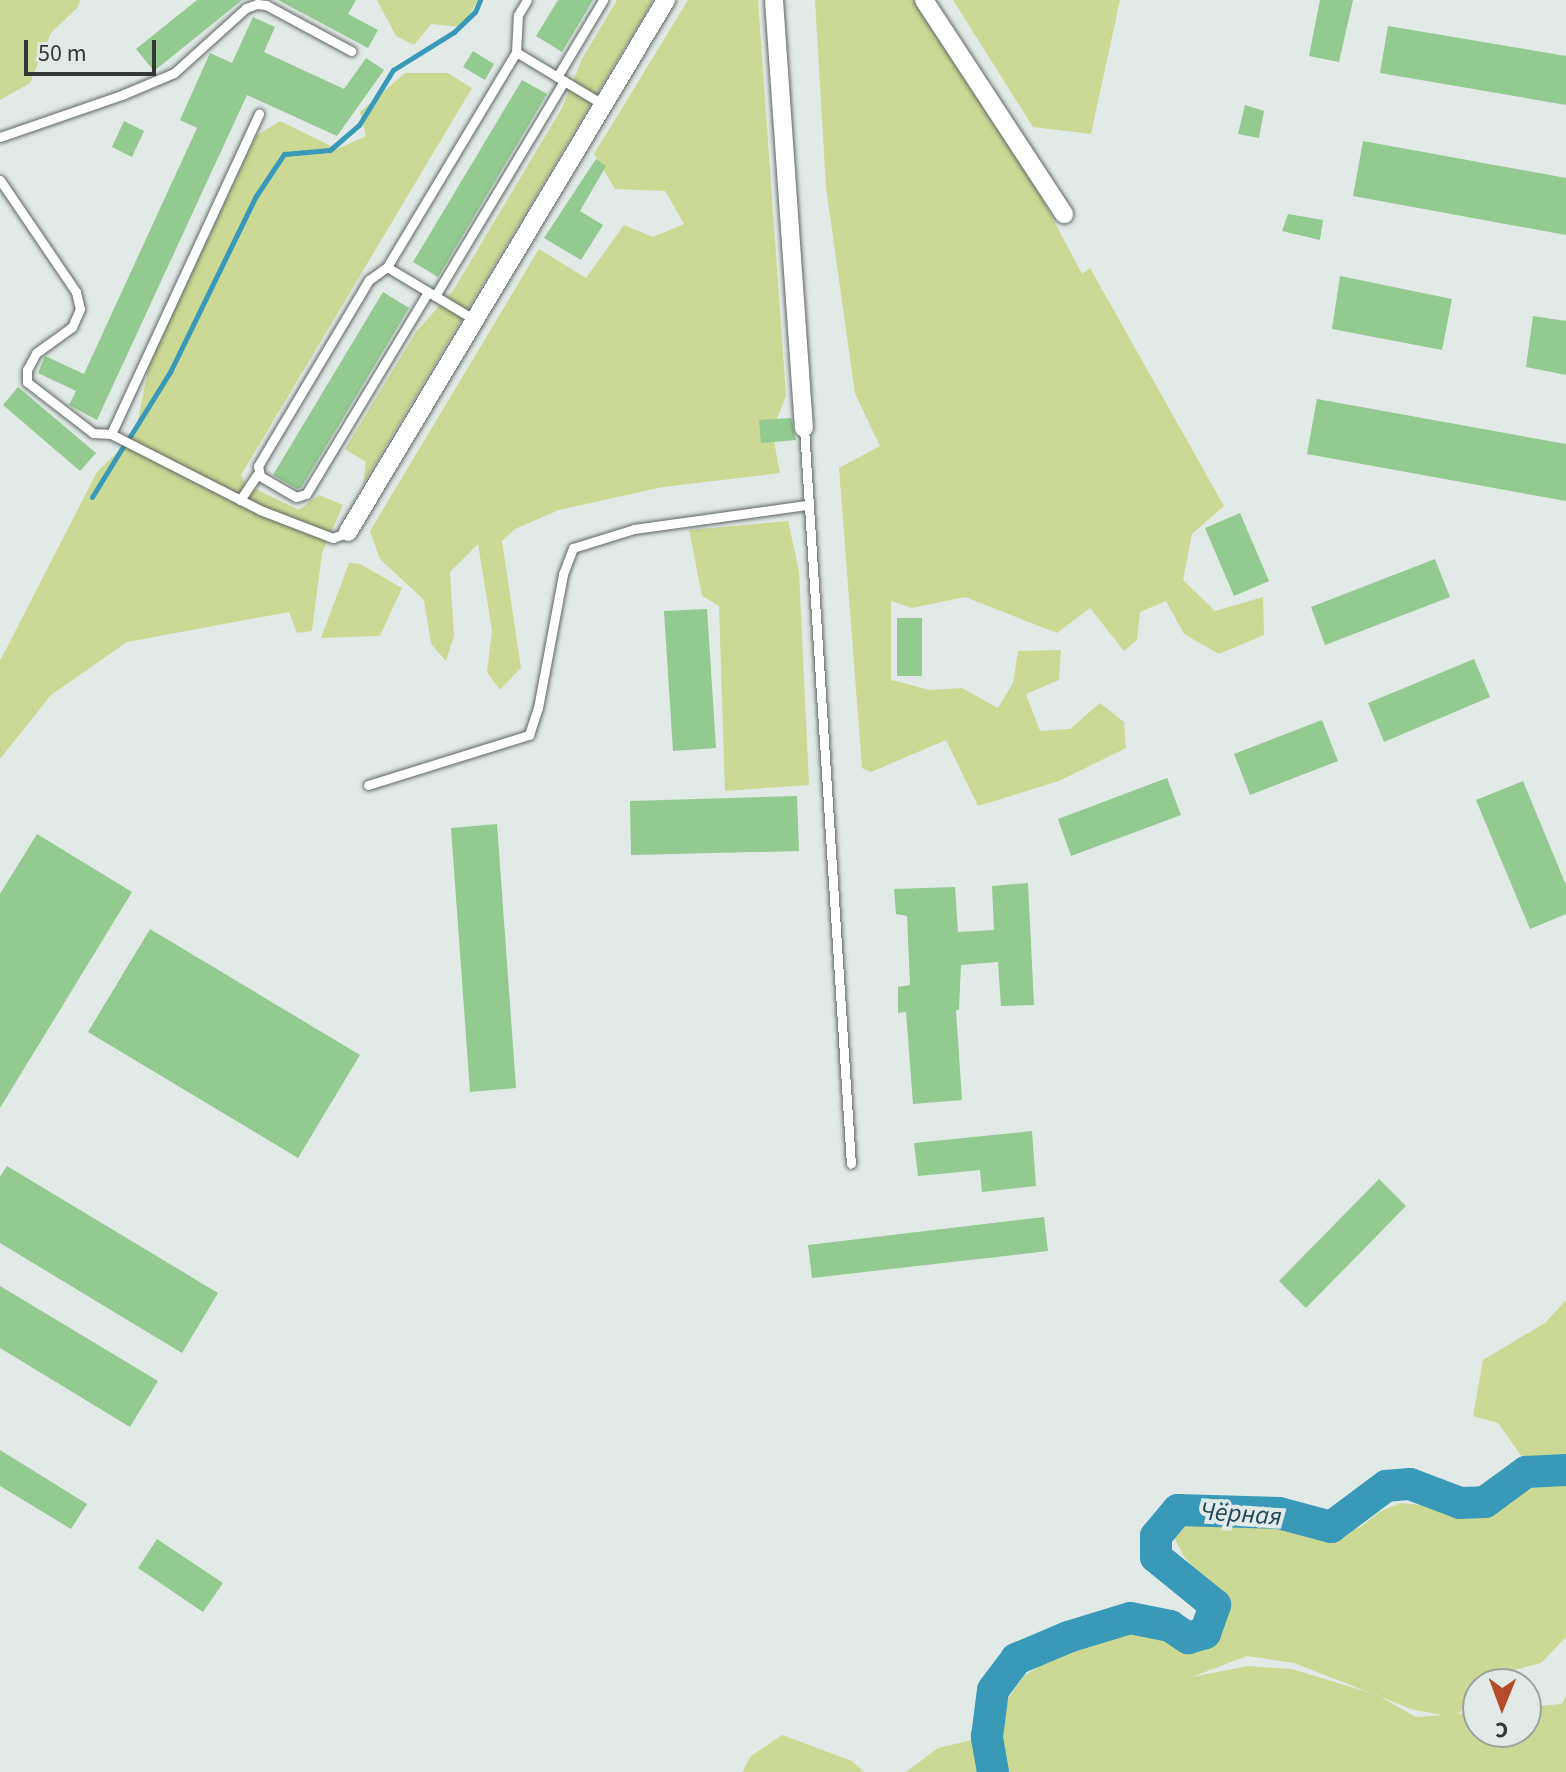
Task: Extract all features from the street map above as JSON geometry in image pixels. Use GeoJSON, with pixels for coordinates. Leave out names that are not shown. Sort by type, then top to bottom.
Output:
{"type":"FeatureCollection","features":[{"type":"Feature","properties":{"kind":"street"},"geometry":{"type":"LineString","coordinates":[[348,532],[666,0]]}},
{"type":"Feature","properties":{"kind":"street"},"geometry":{"type":"LineString","coordinates":[[774,0],[804,428]]}},
{"type":"Feature","properties":{"kind":"street"},"geometry":{"type":"LineString","coordinates":[[924,0],[1064,214]]}},
{"type":"Feature","properties":{"kind":"lane"},"geometry":{"type":"LineString","coordinates":[[240,500],[369,280],[387,267],[516,52],[518,15],[527,0]]}},
{"type":"Feature","properties":{"kind":"lane"},"geometry":{"type":"LineString","coordinates":[[258,473],[296,497],[306,494],[431,294],[560,79],[603,0]]}},
{"type":"Feature","properties":{"kind":"lane"},"geometry":{"type":"LineString","coordinates":[[0,137],[124,94],[174,73],[246,8],[257,4],[266,5],[351,51]]}},
{"type":"Feature","properties":{"kind":"lane"},"geometry":{"type":"LineString","coordinates":[[516,52],[604,105]]}},
{"type":"Feature","properties":{"kind":"lane"},"geometry":{"type":"LineString","coordinates":[[111,434],[259,114]]}},
{"type":"Feature","properties":{"kind":"lane"},"geometry":{"type":"LineString","coordinates":[[0,180],[76,292],[80,309],[72,327],[36,353],[27,370],[27,382],[93,433],[111,434],[240,500],[333,538],[348,532]]}},
{"type":"Feature","properties":{"kind":"lane"},"geometry":{"type":"LineString","coordinates":[[387,267],[475,320]]}},
{"type":"Feature","properties":{"kind":"lane"},"geometry":{"type":"LineString","coordinates":[[804,428],[851,1164]]}},
{"type":"Feature","properties":{"kind":"lane"},"geometry":{"type":"LineString","coordinates":[[368,785],[529,735],[538,708],[563,574],[573,548],[634,529],[808,505]]}},
{"type":"Feature","properties":{"kind":"green space"},"geometry":{"type":"Polygon","coordinates":[[[0,0],[80,0],[78,7],[51,33],[30,83],[0,100],[0,0]]]}},
{"type":"Feature","properties":{"kind":"green space"},"geometry":{"type":"Polygon","coordinates":[[[377,0],[478,0],[462,27],[431,24],[414,45],[396,36],[377,0]]]}},
{"type":"Feature","properties":{"kind":"green space"},"geometry":{"type":"Polygon","coordinates":[[[617,0],[653,0],[363,484],[366,462],[345,449],[416,332],[454,289],[562,108],[582,59],[617,0]]]}},
{"type":"Feature","properties":{"kind":"green space"},"geometry":{"type":"Polygon","coordinates":[[[688,0],[758,0],[786,396],[772,431],[780,473],[663,487],[559,510],[515,529],[502,541],[521,668],[500,690],[487,672],[492,631],[478,544],[450,572],[454,636],[446,661],[431,644],[424,600],[380,559],[370,531],[539,249],[586,278],[624,225],[653,237],[684,224],[665,191],[615,189],[594,154],[688,0]]]}},
{"type":"Feature","properties":{"kind":"green space"},"geometry":{"type":"Polygon","coordinates":[[[815,0],[914,0],[1024,164],[1082,274],[1090,268],[1224,506],[1192,534],[1183,580],[1215,611],[1263,597],[1264,635],[1219,654],[1184,634],[1166,601],[1140,612],[1137,640],[1124,651],[1090,608],[1057,633],[965,597],[912,608],[891,601],[891,680],[930,690],[962,688],[998,708],[1013,683],[1018,651],[1061,650],[1059,680],[1026,694],[1040,731],[1070,729],[1100,703],[1124,722],[1126,748],[1059,781],[978,806],[946,740],[871,772],[862,768],[839,468],[880,446],[855,394],[826,187],[815,0]]]}},
{"type":"Feature","properties":{"kind":"green space"},"geometry":{"type":"Polygon","coordinates":[[[953,0],[1120,0],[1091,134],[1033,127],[953,0]]]}},
{"type":"Feature","properties":{"kind":"green space"},"geometry":{"type":"Polygon","coordinates":[[[405,73],[448,73],[472,88],[241,475],[245,484],[299,510],[319,495],[343,505],[322,553],[312,631],[297,633],[289,612],[127,642],[51,695],[0,759],[0,661],[97,472],[135,435],[149,365],[256,136],[280,121],[337,149],[366,136],[360,112],[405,73]]]}},
{"type":"Feature","properties":{"kind":"green space"},"geometry":{"type":"Polygon","coordinates":[[[788,521],[799,571],[809,785],[725,791],[719,606],[702,596],[689,530],[788,521]]]}},
{"type":"Feature","properties":{"kind":"green space"},"geometry":{"type":"Polygon","coordinates":[[[349,563],[360,564],[402,588],[380,636],[321,638],[349,563]]]}},
{"type":"Feature","properties":{"kind":"green space"},"geometry":{"type":"Polygon","coordinates":[[[1566,1300],[1566,1637],[1541,1663],[1522,1668],[1462,1668],[1462,1710],[1458,1714],[1462,1714],[1462,1748],[1542,1748],[1542,1706],[1562,1704],[1566,1695],[1566,1772],[906,1772],[938,1748],[972,1740],[1000,1723],[1009,1697],[1024,1676],[1073,1645],[1129,1627],[1172,1639],[1212,1642],[1221,1628],[1221,1601],[1183,1555],[1174,1537],[1178,1521],[1202,1515],[1239,1521],[1273,1518],[1318,1534],[1359,1528],[1381,1511],[1401,1503],[1472,1510],[1512,1496],[1522,1457],[1498,1423],[1473,1416],[1483,1360],[1545,1323],[1566,1300]],[[1247,1656],[1192,1677],[1248,1666],[1292,1669],[1371,1693],[1294,1663],[1247,1656]],[[1380,1697],[1416,1717],[1443,1715],[1414,1710],[1380,1697]]]}},
{"type":"Feature","properties":{"kind":"green space"},"geometry":{"type":"Polygon","coordinates":[[[782,1735],[852,1761],[864,1772],[742,1772],[751,1756],[782,1735]]]}},
{"type":"Feature","properties":{"kind":"building"},"geometry":{"type":"Polygon","coordinates":[[[197,0],[242,0],[154,71],[136,49],[197,0]]]}},
{"type":"Feature","properties":{"kind":"building"},"geometry":{"type":"Polygon","coordinates":[[[278,0],[356,0],[348,14],[378,30],[368,48],[278,0]]]}},
{"type":"Feature","properties":{"kind":"building"},"geometry":{"type":"Polygon","coordinates":[[[558,0],[593,0],[562,52],[536,36],[558,0]]]}},
{"type":"Feature","properties":{"kind":"building"},"geometry":{"type":"Polygon","coordinates":[[[1320,0],[1353,0],[1339,62],[1309,56],[1320,0]]]}},
{"type":"Feature","properties":{"kind":"building"},"geometry":{"type":"Polygon","coordinates":[[[253,17],[275,27],[264,52],[344,89],[366,58],[384,70],[337,136],[247,95],[97,420],[69,405],[76,391],[38,373],[45,356],[84,374],[197,128],[180,120],[210,53],[232,63],[253,17]]]}},
{"type":"Feature","properties":{"kind":"building"},"geometry":{"type":"Polygon","coordinates":[[[1388,26],[1566,56],[1566,105],[1380,73],[1388,26]]]}},
{"type":"Feature","properties":{"kind":"building"},"geometry":{"type":"Polygon","coordinates":[[[473,51],[494,64],[485,80],[463,67],[473,51]]]}},
{"type":"Feature","properties":{"kind":"building"},"geometry":{"type":"Polygon","coordinates":[[[522,80],[547,94],[438,277],[413,262],[522,80]]]}},
{"type":"Feature","properties":{"kind":"building"},"geometry":{"type":"Polygon","coordinates":[[[1245,105],[1264,111],[1259,138],[1238,134],[1245,105]]]}},
{"type":"Feature","properties":{"kind":"building"},"geometry":{"type":"Polygon","coordinates":[[[124,121],[144,131],[132,157],[112,147],[124,121]]]}},
{"type":"Feature","properties":{"kind":"building"},"geometry":{"type":"Polygon","coordinates":[[[1363,141],[1566,178],[1566,235],[1353,196],[1363,141]]]}},
{"type":"Feature","properties":{"kind":"building"},"geometry":{"type":"Polygon","coordinates":[[[596,159],[606,166],[580,211],[603,225],[581,260],[544,238],[596,159]]]}},
{"type":"Feature","properties":{"kind":"building"},"geometry":{"type":"Polygon","coordinates":[[[1288,214],[1323,220],[1320,240],[1282,231],[1288,214]]]}},
{"type":"Feature","properties":{"kind":"building"},"geometry":{"type":"Polygon","coordinates":[[[1340,276],[1452,299],[1442,350],[1332,329],[1340,276]]]}},
{"type":"Feature","properties":{"kind":"building"},"geometry":{"type":"Polygon","coordinates":[[[383,292],[409,308],[301,488],[297,489],[273,475],[383,292]]]}},
{"type":"Feature","properties":{"kind":"building"},"geometry":{"type":"Polygon","coordinates":[[[1533,316],[1566,321],[1566,375],[1526,367],[1533,316]]]}},
{"type":"Feature","properties":{"kind":"building"},"geometry":{"type":"Polygon","coordinates":[[[18,387],[96,453],[80,471],[3,405],[18,387]]]}},
{"type":"Feature","properties":{"kind":"building"},"geometry":{"type":"Polygon","coordinates":[[[1317,399],[1566,444],[1566,501],[1307,454],[1317,399]]]}},
{"type":"Feature","properties":{"kind":"building"},"geometry":{"type":"Polygon","coordinates":[[[791,418],[796,440],[761,443],[759,420],[791,418]]]}},
{"type":"Feature","properties":{"kind":"building"},"geometry":{"type":"Polygon","coordinates":[[[1240,513],[1269,581],[1234,596],[1205,528],[1240,513]]]}},
{"type":"Feature","properties":{"kind":"building"},"geometry":{"type":"Polygon","coordinates":[[[1435,559],[1450,597],[1325,645],[1311,607],[1435,559]]]}},
{"type":"Feature","properties":{"kind":"building"},"geometry":{"type":"Polygon","coordinates":[[[707,609],[716,748],[673,751],[664,611],[707,609]]]}},
{"type":"Feature","properties":{"kind":"building"},"geometry":{"type":"Polygon","coordinates":[[[897,618],[922,618],[922,676],[897,676],[897,618]]]}},
{"type":"Feature","properties":{"kind":"building"},"geometry":{"type":"Polygon","coordinates":[[[1474,659],[1490,697],[1384,742],[1368,703],[1474,659]]]}},
{"type":"Feature","properties":{"kind":"building"},"geometry":{"type":"Polygon","coordinates":[[[1322,720],[1338,761],[1250,795],[1234,754],[1322,720]]]}},
{"type":"Feature","properties":{"kind":"building"},"geometry":{"type":"Polygon","coordinates":[[[1167,778],[1181,815],[1071,856],[1058,819],[1167,778]]]}},
{"type":"Feature","properties":{"kind":"building"},"geometry":{"type":"Polygon","coordinates":[[[1523,781],[1566,885],[1566,914],[1530,929],[1476,800],[1523,781]]]}},
{"type":"Feature","properties":{"kind":"building"},"geometry":{"type":"Polygon","coordinates":[[[797,796],[799,851],[631,855],[630,801],[797,796]]]}},
{"type":"Feature","properties":{"kind":"building"},"geometry":{"type":"Polygon","coordinates":[[[497,824],[516,1088],[470,1092],[451,828],[497,824]]]}},
{"type":"Feature","properties":{"kind":"building"},"geometry":{"type":"Polygon","coordinates":[[[37,834],[132,892],[0,1108],[0,894],[37,834]]]}},
{"type":"Feature","properties":{"kind":"building"},"geometry":{"type":"Polygon","coordinates":[[[1028,883],[1034,1005],[1001,1006],[998,962],[961,965],[959,1010],[956,1010],[962,1100],[913,1104],[906,1012],[898,1013],[898,987],[910,985],[907,916],[896,914],[894,889],[955,887],[958,932],[994,930],[992,886],[1028,883]]]}},
{"type":"Feature","properties":{"kind":"building"},"geometry":{"type":"Polygon","coordinates":[[[150,929],[360,1055],[298,1158],[88,1032],[150,929]]]}},
{"type":"Feature","properties":{"kind":"building"},"geometry":{"type":"Polygon","coordinates":[[[1032,1131],[1036,1186],[982,1192],[980,1170],[918,1176],[914,1143],[1032,1131]]]}},
{"type":"Feature","properties":{"kind":"building"},"geometry":{"type":"Polygon","coordinates":[[[7,1166],[218,1293],[182,1353],[0,1243],[0,1177],[7,1166]]]}},
{"type":"Feature","properties":{"kind":"building"},"geometry":{"type":"Polygon","coordinates":[[[1379,1179],[1406,1206],[1306,1308],[1279,1281],[1379,1179]]]}},
{"type":"Feature","properties":{"kind":"building"},"geometry":{"type":"Polygon","coordinates":[[[1044,1217],[1048,1251],[812,1278],[808,1245],[1044,1217]]]}},
{"type":"Feature","properties":{"kind":"building"},"geometry":{"type":"Polygon","coordinates":[[[0,1286],[158,1381],[130,1427],[0,1348],[0,1286]]]}},
{"type":"Feature","properties":{"kind":"building"},"geometry":{"type":"Polygon","coordinates":[[[0,1450],[87,1504],[71,1529],[0,1486],[0,1450]]]}},
{"type":"Feature","properties":{"kind":"building"},"geometry":{"type":"Polygon","coordinates":[[[157,1539],[223,1583],[203,1612],[138,1568],[157,1539]]]}},
{"type":"Feature","properties":{"kind":"waterway"},"geometry":{"type":"LineString","coordinates":[[129,438],[170,372],[256,196],[284,154],[330,150],[359,125],[393,70],[454,32],[475,12],[480,0]]}},
{"type":"Feature","properties":{"kind":"waterway"},"geometry":{"type":"LineString","coordinates":[[92,497],[124,445]]}},
{"type":"Feature","properties":{"kind":"waterway","name":"Чёрная"},"geometry":{"type":"LineString","coordinates":[[993,1772],[987,1737],[993,1690],[1016,1659],[1068,1637],[1130,1618],[1170,1626],[1188,1638],[1205,1633],[1215,1605],[1156,1557],[1156,1536],[1178,1510],[1279,1513],[1331,1527],[1386,1486],[1410,1484],[1460,1503],[1485,1502],[1526,1472],[1566,1470]]}}]}
